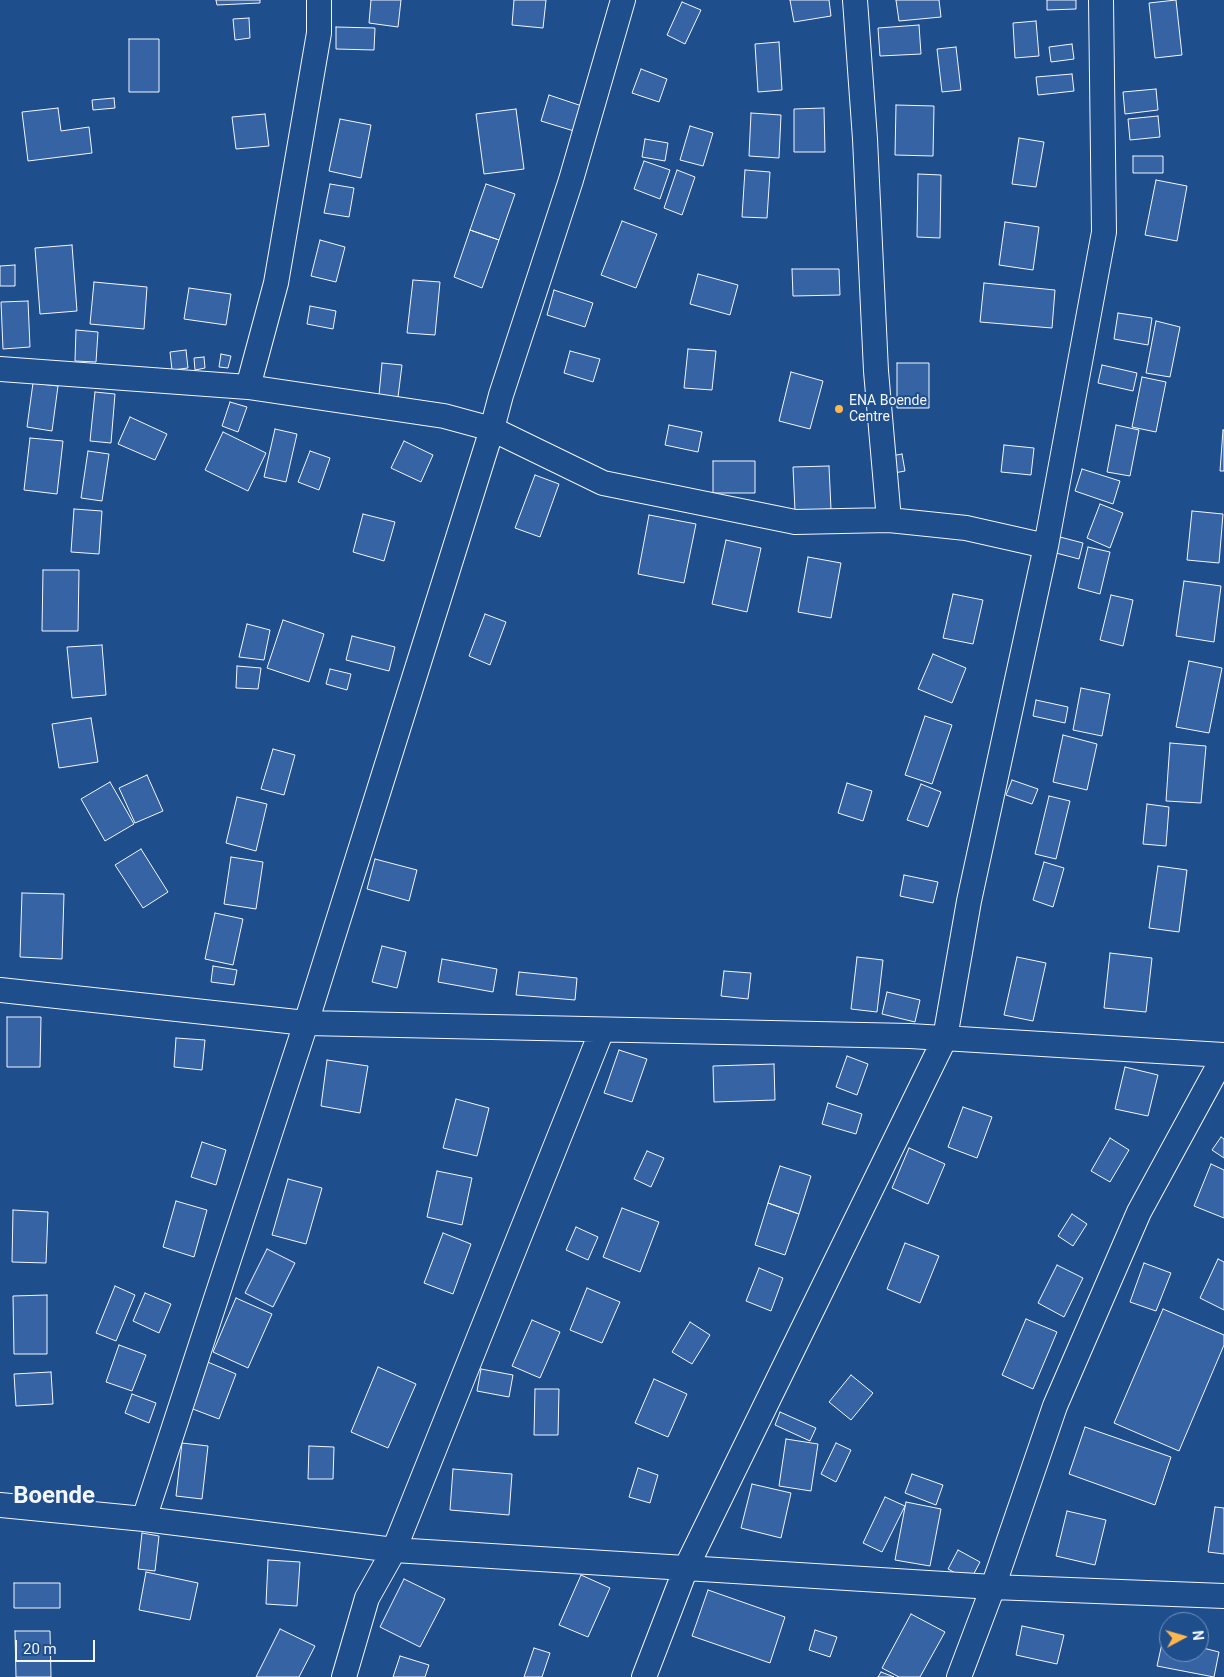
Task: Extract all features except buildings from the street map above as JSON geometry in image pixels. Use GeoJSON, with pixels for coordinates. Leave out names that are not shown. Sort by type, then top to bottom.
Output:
{"type":"FeatureCollection","features":[{"type":"Feature","properties":{"kind":"street"},"geometry":{"type":"LineString","coordinates":[[248,387],[276,283],[318,33],[319,0]]}},
{"type":"Feature","properties":{"kind":"street"},"geometry":{"type":"LineString","coordinates":[[144,1519],[306,1023],[501,395],[571,180],[623,0]]}},
{"type":"Feature","properties":{"kind":"street"},"geometry":{"type":"LineString","coordinates":[[855,0],[865,139],[876,371],[889,520]]}},
{"type":"Feature","properties":{"kind":"street"},"geometry":{"type":"LineString","coordinates":[[644,1677],[686,1568],[945,1038],[969,901],[1046,546],[1104,232],[1101,0]]}},
{"type":"Feature","properties":{"kind":"street"},"geometry":{"type":"LineString","coordinates":[[0,369],[248,387],[444,416],[492,429],[604,483],[795,522],[889,520],[966,528],[1046,546]]}},
{"type":"Feature","properties":{"kind":"street"},"geometry":{"type":"LineString","coordinates":[[0,990],[306,1023],[945,1038],[1224,1055],[1139,1212],[1054,1406],[993,1587],[959,1677]]}},
{"type":"Feature","properties":{"kind":"street"},"geometry":{"type":"LineString","coordinates":[[344,1677],[367,1598],[394,1550],[602,1030]]}},
{"type":"Feature","properties":{"kind":"street"},"geometry":{"type":"LineString","coordinates":[[0,1505],[144,1519],[394,1550],[993,1587],[1224,1596]]}},
{"type":"Feature","properties":{"kind":"place","name":"ENA Boende Centre"},"geometry":{"type":"Point","coordinates":[839,409]}},
{"type":"Feature","properties":{"kind":"district","name":"Boende"},"geometry":{"type":"Point","coordinates":[54,1497]}}]}
